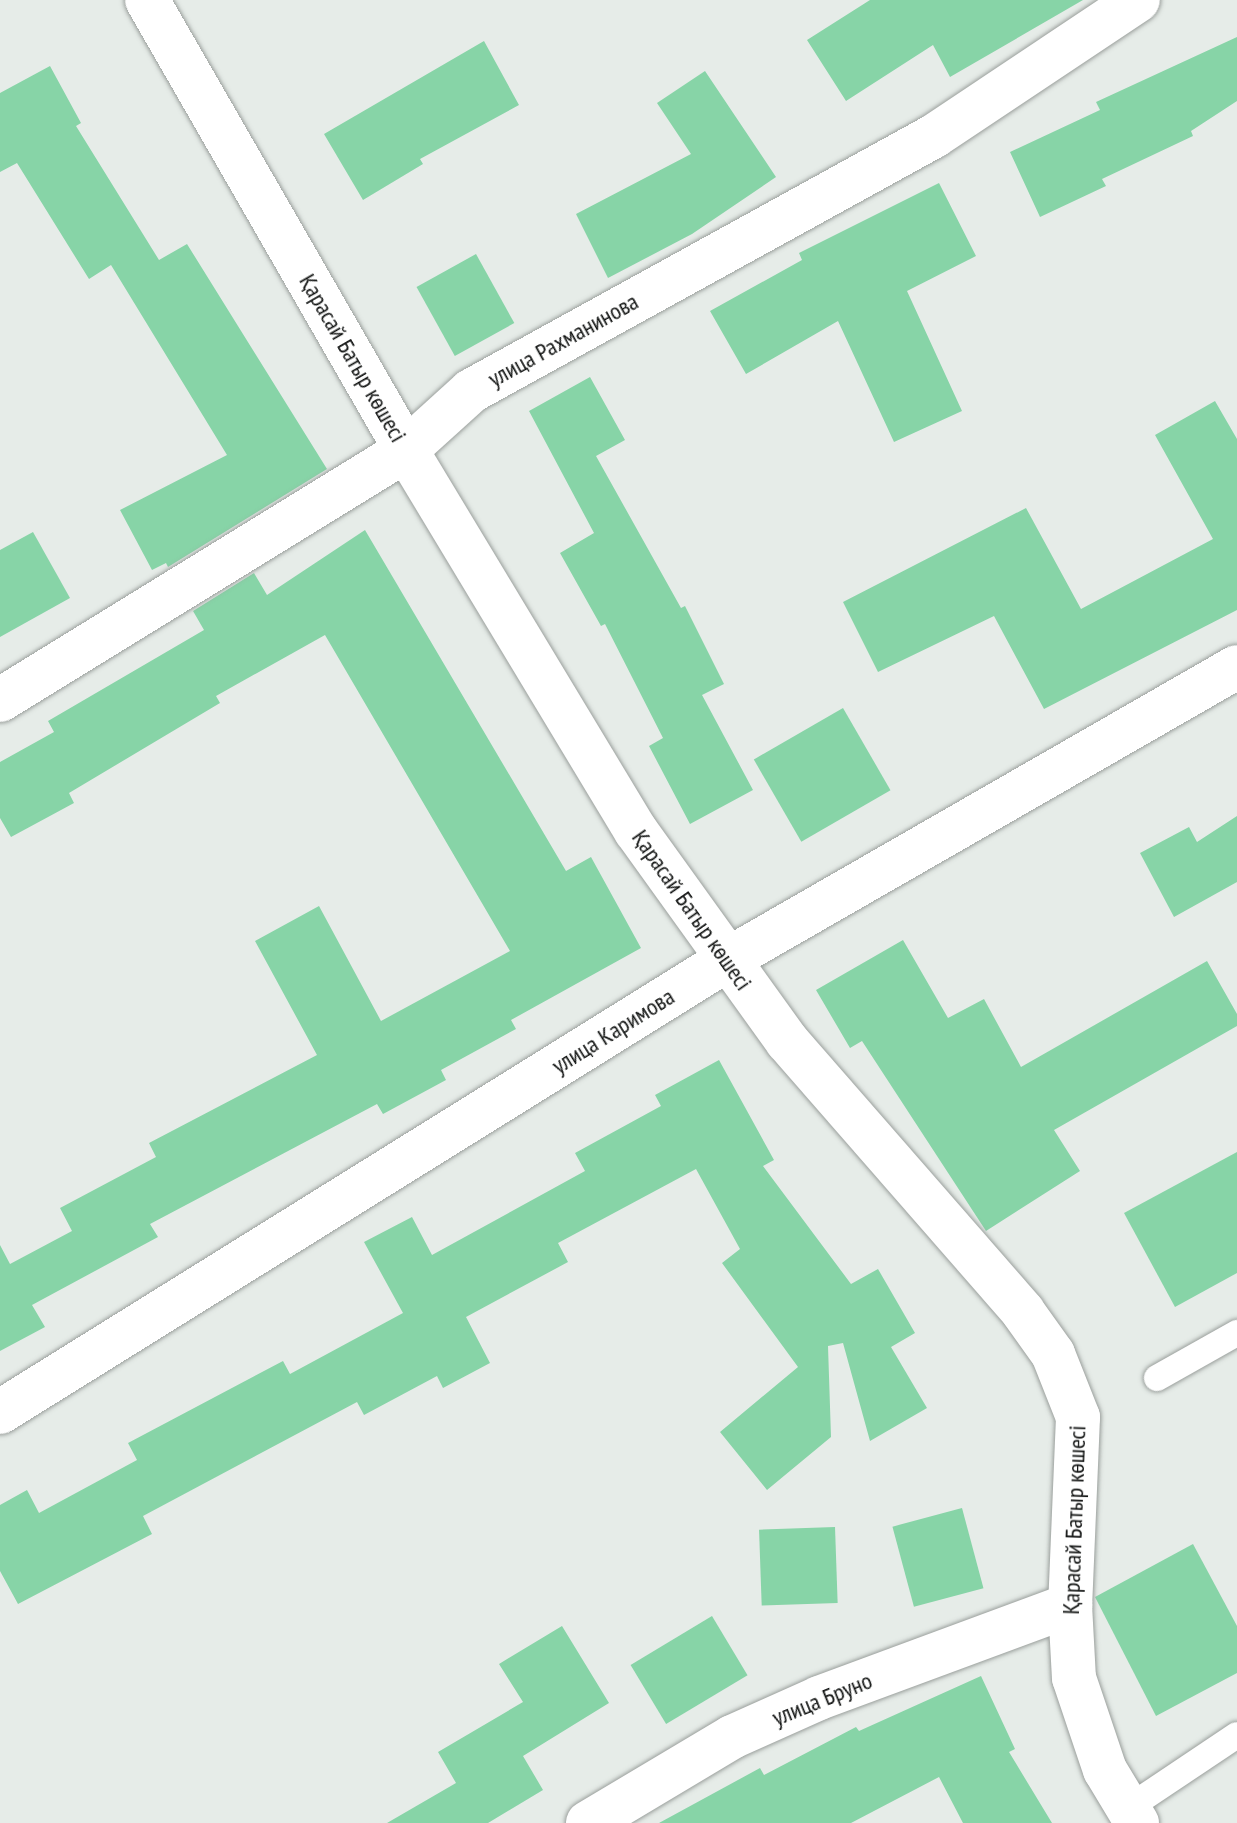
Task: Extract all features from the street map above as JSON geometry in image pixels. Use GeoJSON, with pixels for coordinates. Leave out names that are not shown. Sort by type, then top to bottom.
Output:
{"type":"FeatureCollection","features":[{"type":"Feature","properties":{"kind":"street","name":"Қарасай Батыр көшесі"},"geometry":{"type":"LineString","coordinates":[[147,0],[406,450],[636,831],[725,961],[1053,1354],[1078,1417],[1070,1605],[1074,1678],[1105,1770],[1133,1816]]}},
{"type":"Feature","properties":{"kind":"street","name":"улица Рахманинова"},"geometry":{"type":"LineString","coordinates":[[0,700],[406,450],[471,391],[934,136],[1138,0]]}},
{"type":"Feature","properties":{"kind":"street","name":"улица Каримова"},"geometry":{"type":"LineString","coordinates":[[0,1412],[725,961],[1237,667]]}},
{"type":"Feature","properties":{"kind":"street","name":"улица Бруно"},"geometry":{"type":"LineString","coordinates":[[588,1823],[746,1730],[1070,1605]]}},
{"type":"Feature","properties":{"kind":"lane"},"geometry":{"type":"LineString","coordinates":[[1157,1378],[1237,1333]]}},
{"type":"Feature","properties":{"kind":"lane"},"geometry":{"type":"LineString","coordinates":[[1133,1816],[1237,1735]]}},
{"type":"Feature","properties":{"kind":"building"},"geometry":{"type":"Polygon","coordinates":[[[870,0],[1083,0],[950,77],[933,45],[846,101],[807,40],[870,0]]]}},
{"type":"Feature","properties":{"kind":"building"},"geometry":{"type":"Polygon","coordinates":[[[1237,37],[1237,101],[1191,131],[1193,136],[1102,179],[1106,186],[1040,217],[1010,152],[1100,110],[1096,102],[1237,37]]]}},
{"type":"Feature","properties":{"kind":"building"},"geometry":{"type":"Polygon","coordinates":[[[484,41],[519,105],[420,159],[423,164],[363,200],[324,134],[484,41]]]}},
{"type":"Feature","properties":{"kind":"building"},"geometry":{"type":"Polygon","coordinates":[[[50,66],[81,123],[76,126],[159,260],[187,244],[327,469],[168,567],[166,563],[152,570],[120,510],[227,455],[111,265],[89,279],[17,163],[0,172],[0,93],[50,66]]]}},
{"type":"Feature","properties":{"kind":"building"},"geometry":{"type":"Polygon","coordinates":[[[705,71],[776,177],[692,234],[608,278],[576,214],[691,154],[657,103],[705,71]]]}},
{"type":"Feature","properties":{"kind":"building"},"geometry":{"type":"Polygon","coordinates":[[[939,183],[976,256],[907,291],[962,411],[894,442],[838,321],[746,374],[710,311],[802,260],[799,253],[939,183]]]}},
{"type":"Feature","properties":{"kind":"building"},"geometry":{"type":"Polygon","coordinates":[[[476,254],[514,323],[455,356],[417,287],[476,254]]]}},
{"type":"Feature","properties":{"kind":"building"},"geometry":{"type":"Polygon","coordinates":[[[590,377],[625,440],[596,456],[681,608],[685,606],[724,684],[702,695],[753,790],[690,824],[649,746],[663,738],[605,624],[601,626],[560,553],[594,533],[529,411],[590,377]]]}},
{"type":"Feature","properties":{"kind":"building"},"geometry":{"type":"Polygon","coordinates":[[[1215,401],[1237,439],[1237,610],[1044,709],[994,616],[878,672],[843,602],[1026,508],[1081,609],[1213,539],[1155,435],[1215,401]]]}},
{"type":"Feature","properties":{"kind":"building"},"geometry":{"type":"Polygon","coordinates":[[[365,530],[566,871],[591,857],[641,948],[511,1020],[516,1029],[441,1070],[446,1080],[383,1114],[377,1104],[150,1224],[158,1237],[32,1305],[45,1327],[0,1351],[0,1245],[10,1264],[72,1231],[60,1208],[156,1157],[149,1143],[317,1055],[255,941],[319,906],[381,1021],[510,951],[325,635],[216,696],[220,703],[69,793],[74,803],[11,837],[0,818],[0,762],[54,732],[48,721],[204,630],[193,611],[254,573],[267,595],[365,530]]]}},
{"type":"Feature","properties":{"kind":"building"},"geometry":{"type":"Polygon","coordinates":[[[33,532],[70,598],[0,637],[0,550],[33,532]]]}},
{"type":"Feature","properties":{"kind":"building"},"geometry":{"type":"Polygon","coordinates":[[[843,708],[890,790],[801,842],[754,760],[843,708]]]}},
{"type":"Feature","properties":{"kind":"building"},"geometry":{"type":"Polygon","coordinates":[[[1237,816],[1237,882],[1174,917],[1140,853],[1189,827],[1197,842],[1237,816]]]}},
{"type":"Feature","properties":{"kind":"building"},"geometry":{"type":"Polygon","coordinates":[[[903,940],[948,1018],[984,999],[1021,1067],[1207,961],[1237,1014],[1237,1026],[1054,1130],[1080,1171],[986,1231],[862,1041],[850,1048],[816,990],[903,940]]]}},
{"type":"Feature","properties":{"kind":"building"},"geometry":{"type":"Polygon","coordinates":[[[719,1060],[774,1160],[763,1166],[851,1284],[878,1269],[915,1333],[891,1347],[927,1408],[870,1441],[843,1343],[828,1346],[831,1437],[767,1490],[720,1432],[798,1367],[722,1263],[740,1249],[696,1169],[558,1243],[568,1262],[466,1317],[490,1363],[443,1388],[437,1376],[364,1415],[357,1402],[143,1516],[152,1534],[18,1604],[0,1571],[0,1505],[27,1490],[39,1513],[137,1460],[128,1443],[283,1361],[290,1374],[403,1313],[364,1242],[412,1217],[432,1255],[585,1171],[575,1153],[661,1106],[655,1095],[719,1060]]]}},
{"type":"Feature","properties":{"kind":"building"},"geometry":{"type":"Polygon","coordinates":[[[1237,1152],[1237,1273],[1175,1307],[1124,1213],[1237,1152]]]}},
{"type":"Feature","properties":{"kind":"building"},"geometry":{"type":"Polygon","coordinates":[[[962,1508],[983,1588],[914,1607],[892,1527],[962,1508]]]}},
{"type":"Feature","properties":{"kind":"building"},"geometry":{"type":"Polygon","coordinates":[[[835,1527],[838,1603],[762,1606],[759,1530],[835,1527]]]}},
{"type":"Feature","properties":{"kind":"building"},"geometry":{"type":"Polygon","coordinates":[[[1193,1544],[1237,1626],[1237,1673],[1156,1716],[1095,1597],[1193,1544]]]}},
{"type":"Feature","properties":{"kind":"building"},"geometry":{"type":"Polygon","coordinates":[[[712,1616],[748,1675],[666,1724],[631,1665],[712,1616]]]}},
{"type":"Feature","properties":{"kind":"building"},"geometry":{"type":"Polygon","coordinates":[[[562,1626],[609,1703],[523,1756],[543,1790],[488,1823],[387,1823],[456,1783],[438,1752],[523,1702],[499,1664],[562,1626]]]}},
{"type":"Feature","properties":{"kind":"building"},"geometry":{"type":"Polygon","coordinates":[[[981,1676],[1015,1749],[1009,1752],[1052,1823],[963,1823],[939,1777],[851,1823],[659,1823],[760,1768],[764,1775],[856,1727],[859,1731],[981,1676]]]}}]}
